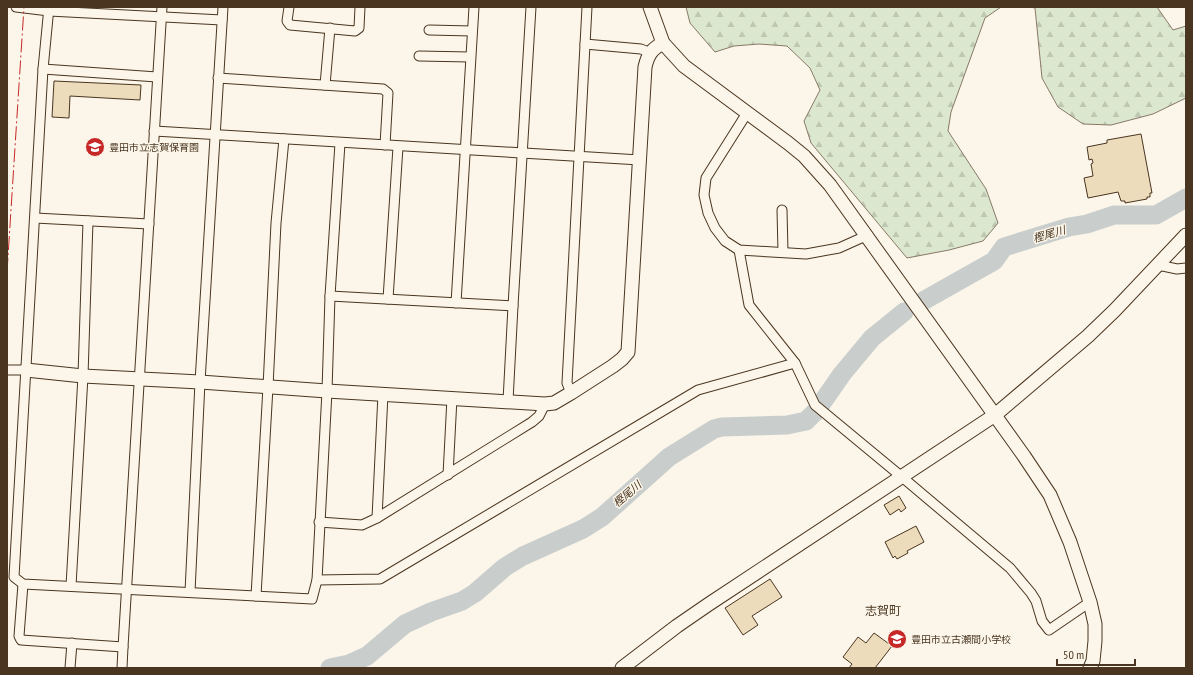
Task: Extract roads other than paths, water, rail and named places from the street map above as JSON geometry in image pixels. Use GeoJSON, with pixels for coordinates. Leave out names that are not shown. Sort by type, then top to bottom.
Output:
{"type":"FeatureCollection","features":[{"type":"Feature","properties":{"kind":"street"},"geometry":{"type":"LineString","coordinates":[[16,7],[161,12],[222,20]]}},
{"type":"Feature","properties":{"kind":"street"},"geometry":{"type":"LineString","coordinates":[[190,592],[200,382],[223,7]]}},
{"type":"Feature","properties":{"kind":"street"},"geometry":{"type":"LineString","coordinates":[[289,7],[287,21],[290,25],[357,30],[359,28],[360,7]]}},
{"type":"Feature","properties":{"kind":"street"},"geometry":{"type":"LineString","coordinates":[[456,303],[474,7]]}},
{"type":"Feature","properties":{"kind":"street"},"geometry":{"type":"LineString","coordinates":[[508,401],[531,7]]}},
{"type":"Feature","properties":{"kind":"street"},"geometry":{"type":"LineString","coordinates":[[571,393],[567,383],[587,7]]}},
{"type":"Feature","properties":{"kind":"street"},"geometry":{"type":"LineString","coordinates":[[650,7],[663,43],[684,66],[747,113],[764,123],[804,156],[830,185],[868,235],[1050,495],[1070,542],[1090,602],[1095,624],[1095,641],[1090,668]]}},
{"type":"Feature","properties":{"kind":"street"},"geometry":{"type":"LineString","coordinates":[[49,9],[43,70],[14,577],[23,584],[312,599],[317,580],[327,391],[330,296],[340,143]]}},
{"type":"Feature","properties":{"kind":"street"},"geometry":{"type":"LineString","coordinates":[[122,668],[161,12]]}},
{"type":"Feature","properties":{"kind":"street"},"geometry":{"type":"LineString","coordinates":[[325,84],[330,28]]}},
{"type":"Feature","properties":{"kind":"street"},"geometry":{"type":"LineString","coordinates":[[429,30],[472,31]]}},
{"type":"Feature","properties":{"kind":"street"},"geometry":{"type":"LineString","coordinates":[[7,370],[26,370],[83,376],[546,404],[557,401],[613,366],[628,352],[645,67],[654,48],[663,43]]}},
{"type":"Feature","properties":{"kind":"street"},"geometry":{"type":"LineString","coordinates":[[585,44],[641,49],[651,53]]}},
{"type":"Feature","properties":{"kind":"street"},"geometry":{"type":"LineString","coordinates":[[419,56],[470,57]]}},
{"type":"Feature","properties":{"kind":"street"},"geometry":{"type":"LineString","coordinates":[[43,70],[157,78]]}},
{"type":"Feature","properties":{"kind":"street"},"geometry":{"type":"LineString","coordinates":[[218,78],[383,89],[388,93],[385,145]]}},
{"type":"Feature","properties":{"kind":"street"},"geometry":{"type":"LineString","coordinates":[[747,113],[706,178],[704,195],[708,213],[715,228],[725,240],[739,250],[806,254],[839,248],[868,235]]}},
{"type":"Feature","properties":{"kind":"street"},"geometry":{"type":"LineString","coordinates":[[154,131],[284,138],[398,147],[640,160]]}},
{"type":"Feature","properties":{"kind":"street"},"geometry":{"type":"LineString","coordinates":[[256,596],[276,223],[284,138]]}},
{"type":"Feature","properties":{"kind":"street"},"geometry":{"type":"LineString","coordinates":[[388,299],[398,147]]}},
{"type":"Feature","properties":{"kind":"street"},"geometry":{"type":"LineString","coordinates":[[782,210],[783,252]]}},
{"type":"Feature","properties":{"kind":"street"},"geometry":{"type":"LineString","coordinates":[[35,218],[149,224]]}},
{"type":"Feature","properties":{"kind":"street"},"geometry":{"type":"LineString","coordinates":[[71,586],[83,376],[88,221]]}},
{"type":"Feature","properties":{"kind":"street"},"geometry":{"type":"LineString","coordinates":[[622,668],[671,630],[995,415],[1088,336],[1115,310],[1186,235]]}},
{"type":"Feature","properties":{"kind":"street"},"geometry":{"type":"LineString","coordinates":[[739,250],[749,305],[795,363],[814,405],[1010,568],[1036,601],[1042,621],[1048,630],[1090,602]]}},
{"type":"Feature","properties":{"kind":"street"},"geometry":{"type":"LineString","coordinates":[[1158,265],[1177,269],[1186,268]]}},
{"type":"Feature","properties":{"kind":"street"},"geometry":{"type":"LineString","coordinates":[[330,296],[513,306]]}},
{"type":"Feature","properties":{"kind":"street"},"geometry":{"type":"LineString","coordinates":[[317,580],[380,579],[698,390],[795,363]]}},
{"type":"Feature","properties":{"kind":"street"},"geometry":{"type":"LineString","coordinates":[[377,518],[383,394]]}},
{"type":"Feature","properties":{"kind":"street"},"geometry":{"type":"LineString","coordinates":[[448,475],[452,398]]}},
{"type":"Feature","properties":{"kind":"street"},"geometry":{"type":"LineString","coordinates":[[319,522],[362,525],[377,518],[532,422],[539,416],[546,404]]}},
{"type":"Feature","properties":{"kind":"street"},"geometry":{"type":"LineString","coordinates":[[23,584],[19,636],[21,640],[123,647]]}},
{"type":"Feature","properties":{"kind":"street"},"geometry":{"type":"LineString","coordinates":[[70,668],[72,643]]}},
{"type":"Feature","properties":{"kind":"waterway","name":"樫尾川"},"geometry":{"type":"LineString","coordinates":[[923,301],[994,261],[1004,247],[1114,215],[1156,215],[1186,198]]}},
{"type":"Feature","properties":{"kind":"waterway","name":"樫尾川"},"geometry":{"type":"LineString","coordinates":[[330,668],[349,664],[367,656],[405,624],[431,612],[462,601],[475,593],[505,567],[523,556],[583,529],[602,517],[669,457],[714,429],[722,427],[787,425],[806,421],[817,410],[842,374],[872,338],[904,312]]}},
{"type":"Feature","properties":{"kind":"place","name":"豊田市立志賀保育園"},"geometry":{"type":"Point","coordinates":[95,147]}},
{"type":"Feature","properties":{"kind":"place","name":"豊田市立古瀬間小学校"},"geometry":{"type":"Point","coordinates":[897,639]}},
{"type":"Feature","properties":{"kind":"district","name":"志賀町"},"geometry":{"type":"Point","coordinates":[883,611]}}]}
